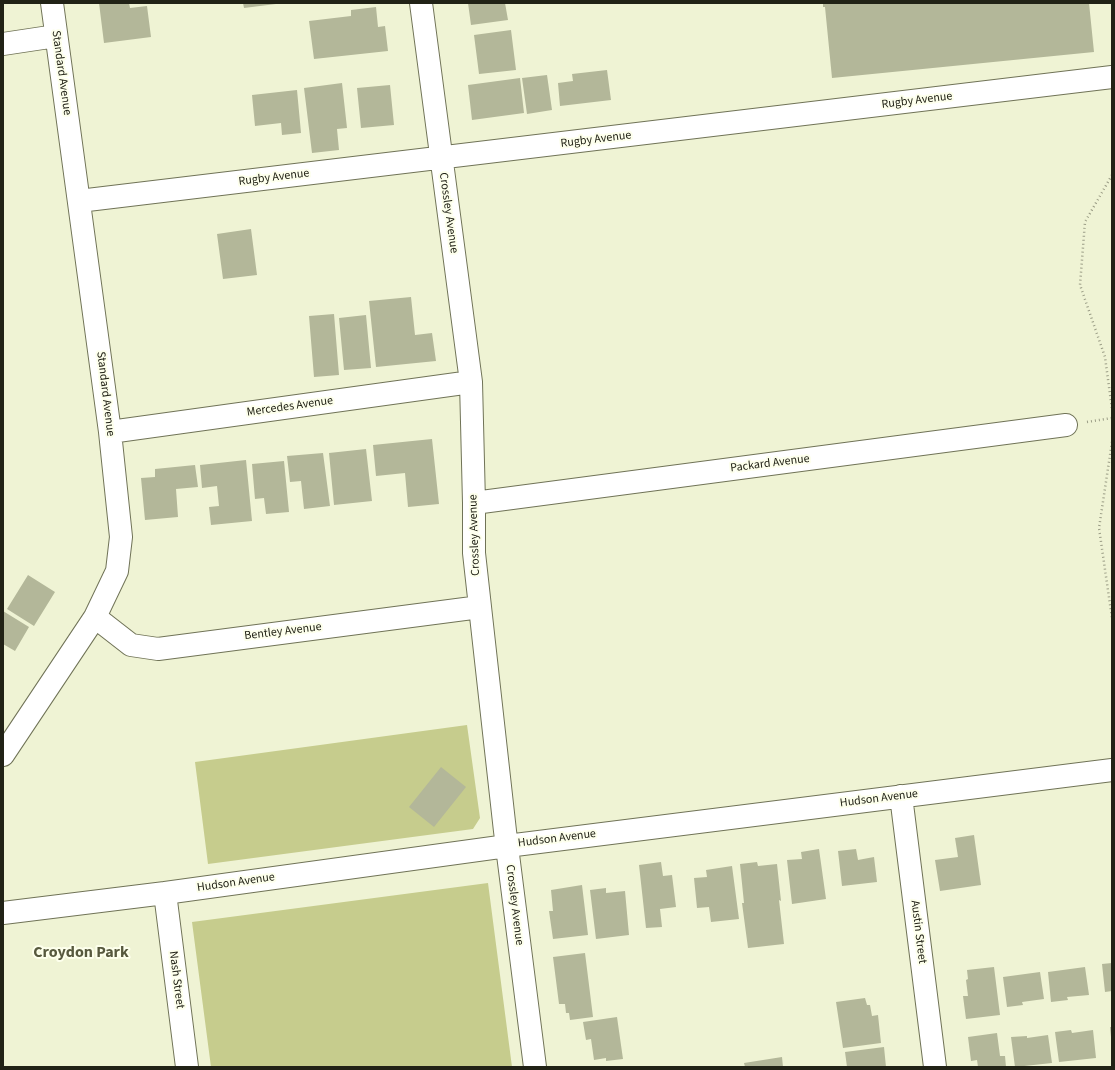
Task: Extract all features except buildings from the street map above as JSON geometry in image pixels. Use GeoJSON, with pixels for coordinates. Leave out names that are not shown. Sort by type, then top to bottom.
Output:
{"type":"FeatureCollection","features":[{"type":"Feature","properties":{"kind":"street","name":"Standard Avenue"},"geometry":{"type":"LineString","coordinates":[[3,755],[95,617],[118,571],[121,536],[110,432],[52,3]]}},
{"type":"Feature","properties":{"kind":"street","name":"Crossley Avenue"},"geometry":{"type":"LineString","coordinates":[[421,3],[471,382],[474,553],[507,846],[535,1067]]}},
{"type":"Feature","properties":{"kind":"street"},"geometry":{"type":"LineString","coordinates":[[3,44],[56,36]]}},
{"type":"Feature","properties":{"kind":"street","name":"Rugby Avenue"},"geometry":{"type":"LineString","coordinates":[[79,201],[1112,77]]}},
{"type":"Feature","properties":{"kind":"street","name":"Mercedes Avenue"},"geometry":{"type":"LineString","coordinates":[[110,432],[471,382]]}},
{"type":"Feature","properties":{"kind":"street","name":"Packard Avenue"},"geometry":{"type":"LineString","coordinates":[[474,503],[1066,425]]}},
{"type":"Feature","properties":{"kind":"street","name":"Bentley Avenue"},"geometry":{"type":"LineString","coordinates":[[95,617],[131,646],[158,649],[480,607]]}},
{"type":"Feature","properties":{"kind":"street","name":"Hudson Avenue"},"geometry":{"type":"LineString","coordinates":[[3,913],[165,893],[507,846],[1112,770]]}},
{"type":"Feature","properties":{"kind":"street","name":"Austin Street"},"geometry":{"type":"LineString","coordinates":[[901,796],[935,1067]]}},
{"type":"Feature","properties":{"kind":"street","name":"Nash Street"},"geometry":{"type":"LineString","coordinates":[[165,893],[187,1067]]}},
{"type":"Feature","properties":{"kind":"path"},"geometry":{"type":"LineString","coordinates":[[1112,175],[1085,222],[1080,285],[1105,357],[1112,409]]}},
{"type":"Feature","properties":{"kind":"path"},"geometry":{"type":"LineString","coordinates":[[1066,425],[1112,418]]}},
{"type":"Feature","properties":{"kind":"path"},"geometry":{"type":"LineString","coordinates":[[1112,442],[1099,528],[1112,618]]}},
{"type":"Feature","properties":{"kind":"green space"},"geometry":{"type":"Polygon","coordinates":[[[467,725],[480,818],[473,829],[208,864],[195,762],[467,725]]]}},
{"type":"Feature","properties":{"kind":"green space"},"geometry":{"type":"Polygon","coordinates":[[[488,883],[512,1067],[211,1067],[192,922],[488,883]]]}},
{"type":"Feature","properties":{"kind":"district","name":"Croydon Park"},"geometry":{"type":"Point","coordinates":[81,953]}}]}
